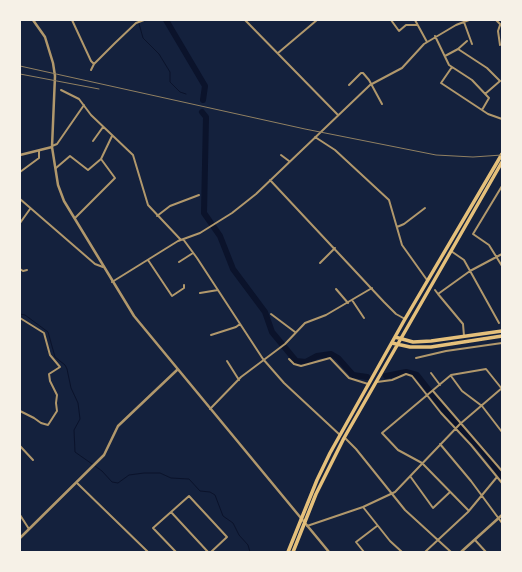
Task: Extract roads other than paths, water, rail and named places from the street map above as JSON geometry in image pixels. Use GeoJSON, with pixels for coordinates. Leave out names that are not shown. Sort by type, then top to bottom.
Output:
{"type":"FeatureCollection","features":[{"type":"Feature","properties":{"kind":"highway"},"geometry":{"type":"LineString","coordinates":[[288,552],[317,480],[340,435],[405,319],[502,154]]}},
{"type":"Feature","properties":{"kind":"highway"},"geometry":{"type":"LineString","coordinates":[[293,552],[344,437],[402,340],[502,162]]}},
{"type":"Feature","properties":{"kind":"highway"},"geometry":{"type":"LineString","coordinates":[[395,337],[413,342],[502,330]]}},
{"type":"Feature","properties":{"kind":"highway"},"geometry":{"type":"LineString","coordinates":[[392,343],[398,346],[430,347],[502,336]]}},
{"type":"Feature","properties":{"kind":"street"},"geometry":{"type":"LineString","coordinates":[[34,20],[45,37],[54,70],[52,147],[54,168],[60,192],[74,219],[128,308],[329,552]]}},
{"type":"Feature","properties":{"kind":"street"},"geometry":{"type":"LineString","coordinates":[[72,20],[91,61],[94,64]]}},
{"type":"Feature","properties":{"kind":"street"},"geometry":{"type":"LineString","coordinates":[[91,70],[94,64],[136,23],[144,20]]}},
{"type":"Feature","properties":{"kind":"street"},"geometry":{"type":"LineString","coordinates":[[245,20],[338,115]]}},
{"type":"Feature","properties":{"kind":"street"},"geometry":{"type":"LineString","coordinates":[[278,53],[317,20]]}},
{"type":"Feature","properties":{"kind":"street"},"geometry":{"type":"LineString","coordinates":[[391,20],[399,31],[406,25],[417,25]]}},
{"type":"Feature","properties":{"kind":"street"},"geometry":{"type":"LineString","coordinates":[[415,20],[427,42]]}},
{"type":"Feature","properties":{"kind":"street"},"geometry":{"type":"LineString","coordinates":[[112,282],[182,239],[209,229],[256,194],[297,153],[371,85],[402,68],[427,42],[436,36],[469,20]]}},
{"type":"Feature","properties":{"kind":"street"},"geometry":{"type":"LineString","coordinates":[[496,20],[501,25],[498,30],[500,45]]}},
{"type":"Feature","properties":{"kind":"street"},"geometry":{"type":"LineString","coordinates":[[464,22],[472,44]]}},
{"type":"Feature","properties":{"kind":"street"},"geometry":{"type":"LineString","coordinates":[[436,36],[452,67],[472,80],[489,98],[482,110]]}},
{"type":"Feature","properties":{"kind":"street"},"geometry":{"type":"LineString","coordinates":[[445,56],[467,41]]}},
{"type":"Feature","properties":{"kind":"street"},"geometry":{"type":"LineString","coordinates":[[458,48],[483,65],[500,81],[485,94]]}},
{"type":"Feature","properties":{"kind":"street"},"geometry":{"type":"LineString","coordinates":[[452,67],[441,83],[482,110],[502,119]]}},
{"type":"Feature","properties":{"kind":"street"},"geometry":{"type":"LineString","coordinates":[[349,84],[360,73],[363,73],[382,104]]}},
{"type":"Feature","properties":{"kind":"street"},"geometry":{"type":"LineString","coordinates":[[61,90],[73,95],[84,105],[91,115],[133,155],[144,197],[148,205],[182,239],[193,253],[263,359],[284,383],[340,435]]}},
{"type":"Feature","properties":{"kind":"street"},"geometry":{"type":"LineString","coordinates":[[20,156],[52,147],[57,144],[84,105]]}},
{"type":"Feature","properties":{"kind":"street"},"geometry":{"type":"LineString","coordinates":[[93,141],[103,127]]}},
{"type":"Feature","properties":{"kind":"street"},"geometry":{"type":"LineString","coordinates":[[54,168],[70,156],[86,170],[101,159],[112,136]]}},
{"type":"Feature","properties":{"kind":"street"},"geometry":{"type":"LineString","coordinates":[[315,137],[336,150],[386,197],[392,209],[402,245],[428,281]]}},
{"type":"Feature","properties":{"kind":"street"},"geometry":{"type":"LineString","coordinates":[[20,172],[39,158],[39,151]]}},
{"type":"Feature","properties":{"kind":"street"},"geometry":{"type":"LineString","coordinates":[[281,155],[290,161]]}},
{"type":"Feature","properties":{"kind":"street"},"geometry":{"type":"LineString","coordinates":[[74,219],[115,178],[101,159]]}},
{"type":"Feature","properties":{"kind":"street"},"geometry":{"type":"LineString","coordinates":[[270,180],[396,314],[405,319]]}},
{"type":"Feature","properties":{"kind":"street"},"geometry":{"type":"LineString","coordinates":[[502,186],[473,234],[490,245],[502,266]]}},
{"type":"Feature","properties":{"kind":"street"},"geometry":{"type":"LineString","coordinates":[[158,216],[170,206],[199,195]]}},
{"type":"Feature","properties":{"kind":"street"},"geometry":{"type":"LineString","coordinates":[[20,199],[94,264],[103,267]]}},
{"type":"Feature","properties":{"kind":"street"},"geometry":{"type":"LineString","coordinates":[[397,227],[404,224],[424,208]]}},
{"type":"Feature","properties":{"kind":"street"},"geometry":{"type":"LineString","coordinates":[[20,223],[30,209]]}},
{"type":"Feature","properties":{"kind":"street"},"geometry":{"type":"LineString","coordinates":[[320,262],[335,248]]}},
{"type":"Feature","properties":{"kind":"street"},"geometry":{"type":"LineString","coordinates":[[447,248],[462,258],[499,323]]}},
{"type":"Feature","properties":{"kind":"street"},"geometry":{"type":"LineString","coordinates":[[179,262],[193,253]]}},
{"type":"Feature","properties":{"kind":"street"},"geometry":{"type":"LineString","coordinates":[[438,294],[470,271],[502,254]]}},
{"type":"Feature","properties":{"kind":"street"},"geometry":{"type":"LineString","coordinates":[[148,260],[172,296],[184,288],[184,285]]}},
{"type":"Feature","properties":{"kind":"street"},"geometry":{"type":"LineString","coordinates":[[20,269],[23,271],[27,270]]}},
{"type":"Feature","properties":{"kind":"street"},"geometry":{"type":"LineString","coordinates":[[210,409],[263,359],[285,344],[304,323],[326,315],[372,288]]}},
{"type":"Feature","properties":{"kind":"street"},"geometry":{"type":"LineString","coordinates":[[336,289],[348,303]]}},
{"type":"Feature","properties":{"kind":"street"},"geometry":{"type":"LineString","coordinates":[[200,293],[218,290]]}},
{"type":"Feature","properties":{"kind":"street"},"geometry":{"type":"LineString","coordinates":[[435,290],[463,324],[464,336]]}},
{"type":"Feature","properties":{"kind":"street"},"geometry":{"type":"LineString","coordinates":[[352,300],[364,318]]}},
{"type":"Feature","properties":{"kind":"street"},"geometry":{"type":"LineString","coordinates":[[271,314],[295,332]]}},
{"type":"Feature","properties":{"kind":"street"},"geometry":{"type":"LineString","coordinates":[[20,318],[44,333],[50,355],[60,367],[49,374],[50,381],[57,395],[57,409],[48,425],[41,424],[34,418],[20,412]]}},
{"type":"Feature","properties":{"kind":"street"},"geometry":{"type":"LineString","coordinates":[[211,335],[236,327],[240,324]]}},
{"type":"Feature","properties":{"kind":"street"},"geometry":{"type":"LineString","coordinates":[[416,358],[446,351],[502,343]]}},
{"type":"Feature","properties":{"kind":"street"},"geometry":{"type":"LineString","coordinates":[[446,344],[446,351]]}},
{"type":"Feature","properties":{"kind":"street"},"geometry":{"type":"LineString","coordinates":[[289,359],[294,364],[301,366],[330,358],[349,378],[368,384]]}},
{"type":"Feature","properties":{"kind":"street"},"geometry":{"type":"LineString","coordinates":[[227,361],[239,380]]}},
{"type":"Feature","properties":{"kind":"street"},"geometry":{"type":"LineString","coordinates":[[305,524],[363,507],[392,494],[410,476],[422,463],[440,444],[460,424],[502,388],[486,369],[451,375],[382,433],[398,450],[422,463],[469,511]]}},
{"type":"Feature","properties":{"kind":"street"},"geometry":{"type":"LineString","coordinates":[[20,538],[104,455],[118,426],[178,370]]}},
{"type":"Feature","properties":{"kind":"street"},"geometry":{"type":"LineString","coordinates":[[431,373],[440,385]]}},
{"type":"Feature","properties":{"kind":"street"},"geometry":{"type":"LineString","coordinates":[[377,382],[409,375],[414,378],[455,429],[471,445],[502,483]]}},
{"type":"Feature","properties":{"kind":"street"},"geometry":{"type":"LineString","coordinates":[[451,375],[462,391],[482,406],[502,432]]}},
{"type":"Feature","properties":{"kind":"street"},"geometry":{"type":"LineString","coordinates":[[433,391],[460,424],[479,442],[502,471]]}},
{"type":"Feature","properties":{"kind":"street"},"geometry":{"type":"LineString","coordinates":[[344,437],[356,449],[413,518],[439,539],[451,552]]}},
{"type":"Feature","properties":{"kind":"street"},"geometry":{"type":"LineString","coordinates":[[440,444],[502,523]]}},
{"type":"Feature","properties":{"kind":"street"},"geometry":{"type":"LineString","coordinates":[[20,446],[33,460]]}},
{"type":"Feature","properties":{"kind":"street"},"geometry":{"type":"LineString","coordinates":[[410,476],[433,508],[450,492]]}},
{"type":"Feature","properties":{"kind":"street"},"geometry":{"type":"LineString","coordinates":[[425,552],[469,511],[497,477]]}},
{"type":"Feature","properties":{"kind":"street"},"geometry":{"type":"LineString","coordinates":[[77,483],[148,552]]}},
{"type":"Feature","properties":{"kind":"street"},"geometry":{"type":"LineString","coordinates":[[176,552],[153,528],[188,496],[227,537],[211,552]]}},
{"type":"Feature","properties":{"kind":"street"},"geometry":{"type":"LineString","coordinates":[[363,507],[377,526],[402,552]]}},
{"type":"Feature","properties":{"kind":"street"},"geometry":{"type":"LineString","coordinates":[[171,512],[208,552]]}},
{"type":"Feature","properties":{"kind":"street"},"geometry":{"type":"LineString","coordinates":[[461,552],[502,514]]}},
{"type":"Feature","properties":{"kind":"street"},"geometry":{"type":"LineString","coordinates":[[20,515],[29,529]]}},
{"type":"Feature","properties":{"kind":"street"},"geometry":{"type":"LineString","coordinates":[[364,552],[356,542],[377,526]]}},
{"type":"Feature","properties":{"kind":"street"},"geometry":{"type":"LineString","coordinates":[[475,539],[486,552]]}},
{"type":"Feature","properties":{"kind":"waterway"},"geometry":{"type":"LineString","coordinates":[[138,20],[143,38],[159,54],[170,72],[170,82],[180,92],[186,94]]}},
{"type":"Feature","properties":{"kind":"waterway"},"geometry":{"type":"LineString","coordinates":[[166,20],[205,86],[203,100]]}},
{"type":"Feature","properties":{"kind":"waterway"},"geometry":{"type":"LineString","coordinates":[[202,112],[206,117],[204,213],[220,236],[233,269],[265,312],[272,332],[296,361],[306,362],[317,356],[331,354],[338,358],[353,375],[367,377]]}},
{"type":"Feature","properties":{"kind":"waterway"},"geometry":{"type":"LineString","coordinates":[[20,314],[25,315],[48,332],[55,357],[65,365],[67,369],[71,388],[78,403],[80,419],[74,430],[75,452],[102,471],[112,482],[118,483],[129,475],[144,473],[160,473],[171,478],[189,479],[200,491],[210,492],[215,495],[223,516],[233,523],[239,535],[248,545],[250,552]]}},
{"type":"Feature","properties":{"kind":"waterway"},"geometry":{"type":"LineString","coordinates":[[386,376],[406,372],[417,375],[450,417],[482,450],[502,476]]}},
{"type":"Feature","properties":{"kind":"railway"},"geometry":{"type":"LineString","coordinates":[[20,66],[305,129],[436,155],[473,157],[502,155]]}},
{"type":"Feature","properties":{"kind":"railway"},"geometry":{"type":"LineString","coordinates":[[20,74],[99,89]]}}]}
